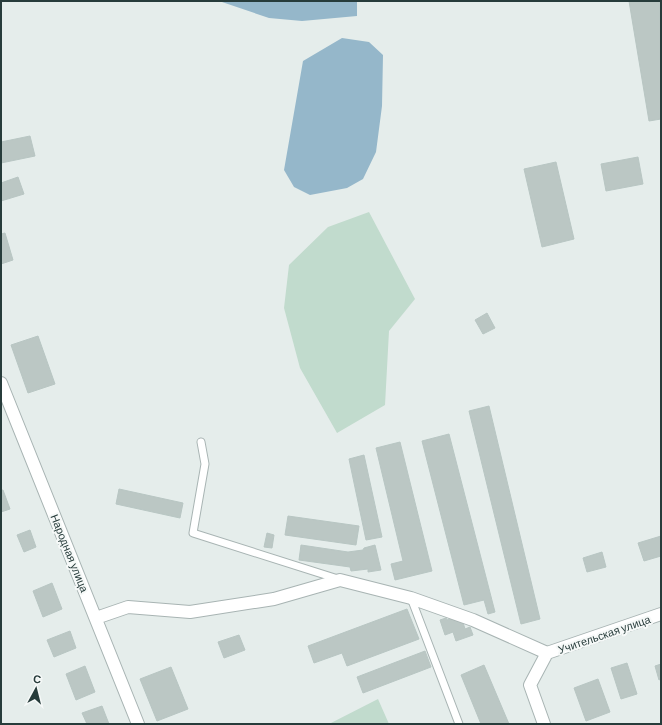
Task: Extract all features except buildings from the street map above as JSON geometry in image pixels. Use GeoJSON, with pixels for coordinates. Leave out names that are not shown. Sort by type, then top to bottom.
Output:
{"type":"FeatureCollection","features":[{"type":"Feature","properties":{"kind":"street","name":"Народная улица"},"geometry":{"type":"LineString","coordinates":[[1,383],[138,724]]}},
{"type":"Feature","properties":{"kind":"street"},"geometry":{"type":"LineString","coordinates":[[96,618],[128,607],[190,612],[274,598],[340,580],[411,598],[473,620],[547,653],[530,685],[544,724]]}},
{"type":"Feature","properties":{"kind":"street","name":"Учительская улица"},"geometry":{"type":"LineString","coordinates":[[547,653],[661,614]]}},
{"type":"Feature","properties":{"kind":"lane"},"geometry":{"type":"LineString","coordinates":[[201,442],[205,464],[193,533],[340,580]]}},
{"type":"Feature","properties":{"kind":"lane"},"geometry":{"type":"LineString","coordinates":[[411,598],[458,724]]}},
{"type":"Feature","properties":{"kind":"green space"},"geometry":{"type":"Polygon","coordinates":[[[369,212],[415,299],[389,331],[385,405],[337,433],[300,368],[284,308],[289,265],[328,227],[369,212]]]}},
{"type":"Feature","properties":{"kind":"green space"},"geometry":{"type":"Polygon","coordinates":[[[378,699],[389,724],[329,724],[378,699]]]}},
{"type":"Feature","properties":{"kind":"water"},"geometry":{"type":"Polygon","coordinates":[[[219,1],[357,1],[357,16],[302,21],[269,18],[219,1]]]}},
{"type":"Feature","properties":{"kind":"water"},"geometry":{"type":"Polygon","coordinates":[[[342,38],[369,42],[383,55],[382,106],[376,152],[363,179],[347,188],[310,195],[294,187],[284,170],[303,61],[342,38]]]}}]}
